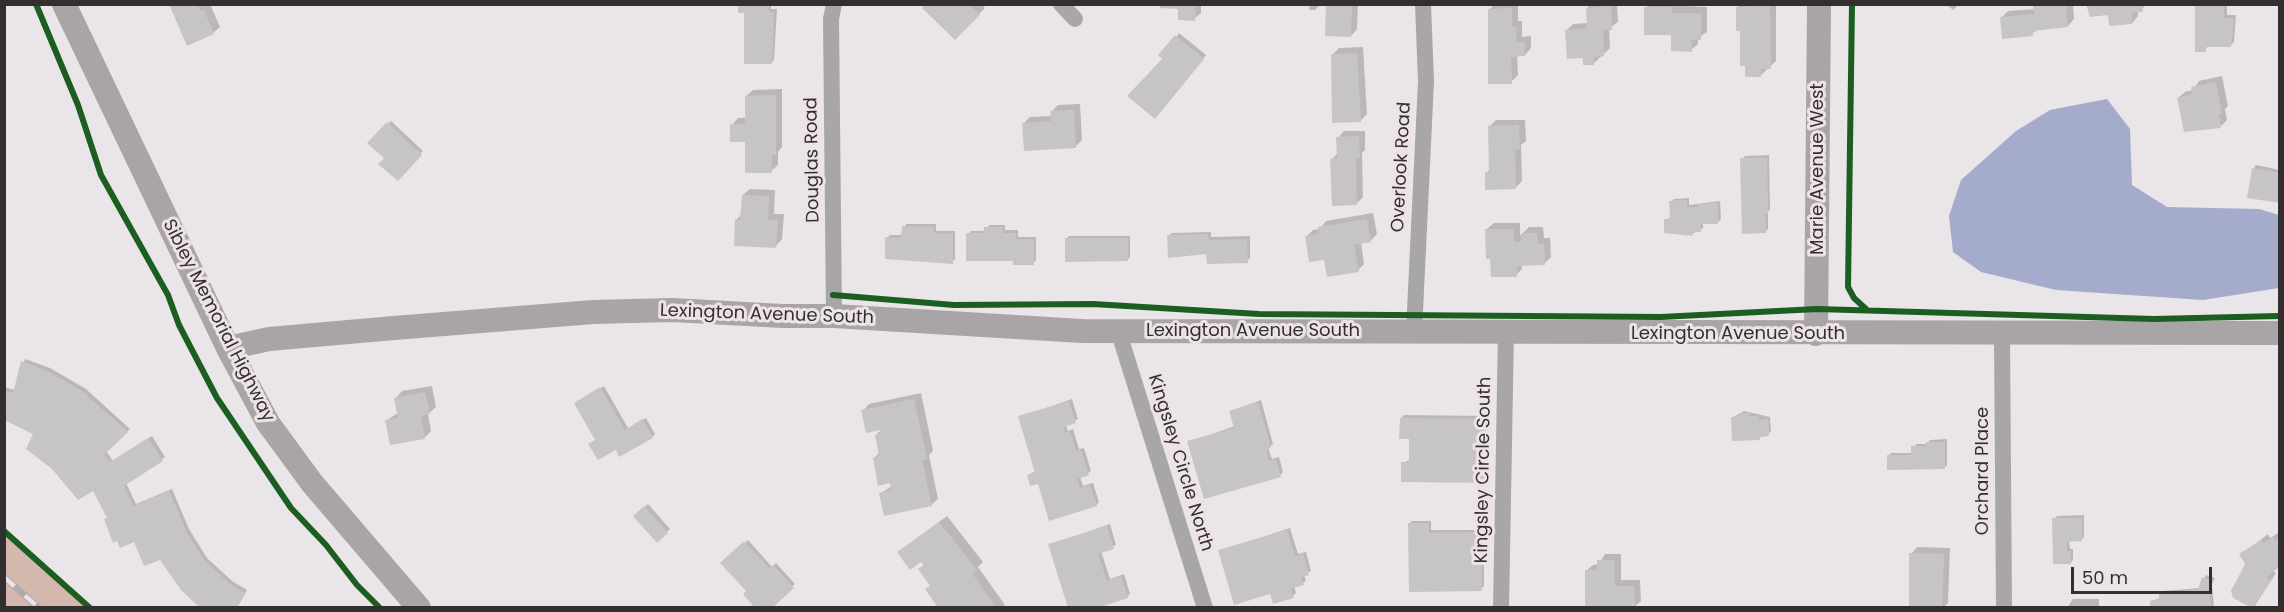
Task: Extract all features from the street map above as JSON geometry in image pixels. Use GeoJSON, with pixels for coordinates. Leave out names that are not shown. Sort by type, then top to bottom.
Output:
{"type":"FeatureCollection","features":[{"type":"Feature","properties":{"kind":"street","name":"Sibley Memorial Highway"},"geometry":{"type":"LineString","coordinates":[[64,4],[228,348],[268,423],[312,483],[419,608]]}},
{"type":"Feature","properties":{"kind":"street","name":"Douglas Road"},"geometry":{"type":"LineString","coordinates":[[834,4],[831,19],[834,316]]}},
{"type":"Feature","properties":{"kind":"street"},"geometry":{"type":"LineString","coordinates":[[1061,4],[1075,19]]}},
{"type":"Feature","properties":{"kind":"street","name":"Overlook Road"},"geometry":{"type":"LineString","coordinates":[[1414,332],[1426,81],[1423,4]]}},
{"type":"Feature","properties":{"kind":"street","name":"Marie Avenue West"},"geometry":{"type":"LineString","coordinates":[[1816,334],[1819,4]]}},
{"type":"Feature","properties":{"kind":"street","name":"Lexington Avenue South"},"geometry":{"type":"LineString","coordinates":[[228,348],[269,339],[593,312],[672,310],[783,316],[834,316],[1082,331],[2280,333]]}},
{"type":"Feature","properties":{"kind":"street","name":"Kingsley Circle North"},"geometry":{"type":"LineString","coordinates":[[1118,330],[1205,608]]}},
{"type":"Feature","properties":{"kind":"street","name":"Kingsley Circle South"},"geometry":{"type":"LineString","coordinates":[[1500,608],[1506,333]]}},
{"type":"Feature","properties":{"kind":"street","name":"Orchard Place"},"geometry":{"type":"LineString","coordinates":[[2002,334],[2004,608]]}},
{"type":"Feature","properties":{"kind":"shaded area"},"geometry":{"type":"Polygon","coordinates":[[[5,534],[87,607],[5,607],[5,534]]]}},
{"type":"Feature","properties":{"kind":"water"},"geometry":{"type":"Polygon","coordinates":[[[2107,99],[2130,129],[2132,185],[2167,207],[2259,209],[2279,215],[2279,288],[2203,300],[2056,290],[1981,272],[1953,252],[1949,216],[1961,180],[2016,131],[2050,110],[2107,99]]]}},
{"type":"Feature","properties":{"kind":"building"},"geometry":{"type":"Polygon","coordinates":[[[169,4],[197,4],[200,11],[204,10],[214,34],[187,46],[169,4]]]}},
{"type":"Feature","properties":{"kind":"building"},"geometry":{"type":"Polygon","coordinates":[[[738,4],[769,4],[769,12],[774,12],[772,64],[744,64],[744,13],[738,13],[738,4]]]}},
{"type":"Feature","properties":{"kind":"building"},"geometry":{"type":"Polygon","coordinates":[[[925,4],[965,4],[968,7],[970,5],[980,15],[955,40],[922,8],[925,4]]]}},
{"type":"Feature","properties":{"kind":"building"},"geometry":{"type":"Polygon","coordinates":[[[1160,4],[1196,4],[1195,21],[1178,20],[1178,9],[1160,8],[1160,4]]]}},
{"type":"Feature","properties":{"kind":"building"},"geometry":{"type":"Polygon","coordinates":[[[1326,4],[1352,4],[1351,37],[1325,36],[1326,4]]]}},
{"type":"Feature","properties":{"kind":"building"},"geometry":{"type":"Polygon","coordinates":[[[2033,4],[2066,4],[2068,27],[2033,31],[2033,36],[2002,39],[2000,17],[2034,14],[2033,4]]]}},
{"type":"Feature","properties":{"kind":"building"},"geometry":{"type":"Polygon","coordinates":[[[2086,4],[2142,4],[2143,12],[2132,13],[2132,24],[2109,26],[2108,15],[2090,17],[2086,4]]]}},
{"type":"Feature","properties":{"kind":"building"},"geometry":{"type":"Polygon","coordinates":[[[2195,4],[2224,4],[2224,18],[2234,18],[2231,47],[2206,47],[2206,52],[2195,52],[2195,4]]]}},
{"type":"Feature","properties":{"kind":"building"},"geometry":{"type":"Polygon","coordinates":[[[1611,6],[1612,30],[1603,30],[1604,56],[1594,57],[1594,65],[1583,65],[1583,58],[1567,59],[1565,30],[1587,28],[1586,8],[1611,6]]]}},
{"type":"Feature","properties":{"kind":"building"},"geometry":{"type":"Polygon","coordinates":[[[1770,6],[1771,69],[1761,69],[1761,77],[1745,77],[1745,66],[1740,66],[1740,31],[1736,31],[1736,7],[1770,6]]]}},
{"type":"Feature","properties":{"kind":"building"},"geometry":{"type":"Polygon","coordinates":[[[1644,7],[1672,7],[1672,13],[1701,13],[1701,40],[1692,40],[1692,52],[1671,51],[1671,35],[1644,35],[1644,7]]]}},
{"type":"Feature","properties":{"kind":"building"},"geometry":{"type":"Polygon","coordinates":[[[1512,8],[1512,27],[1516,27],[1517,42],[1525,42],[1525,56],[1511,57],[1512,84],[1488,84],[1488,9],[1512,8]]]}},
{"type":"Feature","properties":{"kind":"building"},"geometry":{"type":"Polygon","coordinates":[[[1175,35],[1204,59],[1155,119],[1127,96],[1162,59],[1158,55],[1175,35]]]}},
{"type":"Feature","properties":{"kind":"building"},"geometry":{"type":"Polygon","coordinates":[[[1357,53],[1361,122],[1332,123],[1331,54],[1357,53]]]}},
{"type":"Feature","properties":{"kind":"building"},"geometry":{"type":"Polygon","coordinates":[[[2216,82],[2222,114],[2219,114],[2221,128],[2184,132],[2177,98],[2192,94],[2191,87],[2216,82]]]}},
{"type":"Feature","properties":{"kind":"building"},"geometry":{"type":"Polygon","coordinates":[[[776,95],[776,155],[772,155],[772,173],[745,173],[745,142],[730,142],[730,124],[745,124],[745,96],[776,95]]]}},
{"type":"Feature","properties":{"kind":"building"},"geometry":{"type":"Polygon","coordinates":[[[1074,110],[1076,148],[1024,151],[1022,123],[1051,121],[1050,111],[1074,110]]]}},
{"type":"Feature","properties":{"kind":"building"},"geometry":{"type":"Polygon","coordinates":[[[387,122],[422,155],[398,181],[378,164],[384,158],[367,143],[387,122]]]}},
{"type":"Feature","properties":{"kind":"building"},"geometry":{"type":"Polygon","coordinates":[[[1519,125],[1520,149],[1515,149],[1516,189],[1485,190],[1485,172],[1489,172],[1488,126],[1519,125]]]}},
{"type":"Feature","properties":{"kind":"building"},"geometry":{"type":"Polygon","coordinates":[[[1359,136],[1360,158],[1356,158],[1357,205],[1332,206],[1330,159],[1337,158],[1336,137],[1359,136]]]}},
{"type":"Feature","properties":{"kind":"building"},"geometry":{"type":"Polygon","coordinates":[[[1740,158],[1767,158],[1766,233],[1742,234],[1740,158]]]}},
{"type":"Feature","properties":{"kind":"building"},"geometry":{"type":"Polygon","coordinates":[[[2252,168],[2280,173],[2280,203],[2247,198],[2252,168]]]}},
{"type":"Feature","properties":{"kind":"building"},"geometry":{"type":"Polygon","coordinates":[[[742,195],[769,196],[768,220],[778,220],[776,248],[734,246],[735,219],[740,220],[742,195]]]}},
{"type":"Feature","properties":{"kind":"building"},"geometry":{"type":"Polygon","coordinates":[[[1687,200],[1687,207],[1718,203],[1718,224],[1701,224],[1701,232],[1692,232],[1693,236],[1664,233],[1664,219],[1670,219],[1669,201],[1687,200]]]}},
{"type":"Feature","properties":{"kind":"building"},"geometry":{"type":"Polygon","coordinates":[[[1367,219],[1371,242],[1354,245],[1359,272],[1327,277],[1324,260],[1309,262],[1305,236],[1319,234],[1318,227],[1367,219]]]}},
{"type":"Feature","properties":{"kind":"building"},"geometry":{"type":"Polygon","coordinates":[[[902,226],[934,227],[934,233],[953,234],[953,264],[885,259],[885,237],[901,238],[902,226]]]}},
{"type":"Feature","properties":{"kind":"building"},"geometry":{"type":"Polygon","coordinates":[[[984,227],[1003,227],[1003,233],[1016,233],[1016,239],[1034,239],[1034,265],[1013,265],[1013,261],[966,261],[966,233],[984,233],[984,227]]]}},
{"type":"Feature","properties":{"kind":"building"},"geometry":{"type":"Polygon","coordinates":[[[1485,229],[1514,229],[1514,242],[1521,242],[1521,233],[1537,233],[1538,244],[1544,244],[1545,265],[1517,266],[1517,277],[1491,277],[1490,259],[1486,259],[1485,229]]]}},
{"type":"Feature","properties":{"kind":"building"},"geometry":{"type":"Polygon","coordinates":[[[1208,234],[1209,240],[1247,239],[1248,263],[1207,264],[1206,254],[1168,258],[1167,235],[1208,234]]]}},
{"type":"Feature","properties":{"kind":"building"},"geometry":{"type":"Polygon","coordinates":[[[1065,238],[1128,238],[1128,261],[1065,262],[1065,238]]]}},
{"type":"Feature","properties":{"kind":"building"},"geometry":{"type":"Polygon","coordinates":[[[21,361],[47,371],[83,392],[128,432],[104,455],[110,462],[148,438],[163,461],[124,486],[133,506],[169,491],[187,533],[204,560],[230,584],[245,593],[237,608],[200,608],[181,590],[160,560],[144,566],[134,542],[120,548],[117,541],[113,543],[104,519],[107,518],[93,491],[78,500],[52,469],[26,449],[33,434],[4,420],[4,390],[13,393],[21,361]]]}},
{"type":"Feature","properties":{"kind":"building"},"geometry":{"type":"Polygon","coordinates":[[[600,387],[625,430],[642,419],[653,438],[619,457],[616,450],[598,460],[588,444],[595,440],[574,403],[600,387]]]}},
{"type":"Feature","properties":{"kind":"building"},"geometry":{"type":"Polygon","coordinates":[[[425,392],[430,414],[421,416],[425,439],[390,445],[385,420],[398,418],[394,398],[425,392]]]}},
{"type":"Feature","properties":{"kind":"building"},"geometry":{"type":"Polygon","coordinates":[[[914,399],[927,459],[922,460],[932,506],[884,516],[879,493],[891,490],[890,483],[878,486],[873,458],[879,456],[875,435],[880,433],[880,430],[866,433],[861,410],[914,399]]]}},
{"type":"Feature","properties":{"kind":"building"},"geometry":{"type":"Polygon","coordinates":[[[1069,401],[1076,423],[1064,427],[1065,433],[1070,431],[1076,451],[1081,450],[1089,475],[1077,479],[1080,488],[1090,485],[1097,506],[1049,521],[1038,484],[1030,486],[1027,475],[1035,473],[1018,416],[1069,401]]]}},
{"type":"Feature","properties":{"kind":"building"},"geometry":{"type":"Polygon","coordinates":[[[1258,402],[1271,448],[1266,450],[1269,461],[1276,459],[1281,477],[1204,499],[1187,441],[1234,428],[1229,411],[1258,402]]]}},
{"type":"Feature","properties":{"kind":"building"},"geometry":{"type":"Polygon","coordinates":[[[1739,413],[1759,416],[1759,420],[1768,419],[1769,436],[1760,437],[1760,440],[1732,441],[1731,417],[1739,416],[1739,413]]]}},
{"type":"Feature","properties":{"kind":"building"},"geometry":{"type":"Polygon","coordinates":[[[1400,418],[1484,419],[1484,483],[1401,482],[1401,462],[1409,462],[1409,439],[1399,439],[1400,418]]]}},
{"type":"Feature","properties":{"kind":"building"},"geometry":{"type":"Polygon","coordinates":[[[1926,442],[1945,442],[1945,469],[1887,470],[1887,455],[1911,455],[1911,446],[1926,446],[1926,442]]]}},
{"type":"Feature","properties":{"kind":"building"},"geometry":{"type":"Polygon","coordinates":[[[644,506],[668,533],[657,543],[633,516],[644,506]]]}},
{"type":"Feature","properties":{"kind":"building"},"geometry":{"type":"Polygon","coordinates":[[[2052,518],[2082,518],[2082,541],[2067,542],[2067,551],[2071,551],[2071,564],[2053,564],[2052,518]]]}},
{"type":"Feature","properties":{"kind":"building"},"geometry":{"type":"Polygon","coordinates":[[[939,522],[977,570],[972,573],[996,608],[938,608],[925,589],[930,586],[918,569],[924,565],[921,562],[910,570],[897,552],[939,522]]]}},
{"type":"Feature","properties":{"kind":"building"},"geometry":{"type":"Polygon","coordinates":[[[1408,523],[1429,523],[1429,533],[1481,532],[1482,591],[1409,592],[1408,523]]]}},
{"type":"Feature","properties":{"kind":"building"},"geometry":{"type":"Polygon","coordinates":[[[1107,526],[1114,549],[1098,554],[1107,581],[1121,576],[1128,598],[1098,608],[1068,608],[1048,544],[1107,526]]]}},
{"type":"Feature","properties":{"kind":"building"},"geometry":{"type":"Polygon","coordinates":[[[1287,530],[1295,556],[1303,554],[1309,575],[1301,577],[1304,585],[1291,589],[1294,598],[1273,604],[1270,594],[1234,605],[1218,550],[1287,530]]]}},
{"type":"Feature","properties":{"kind":"building"},"geometry":{"type":"Polygon","coordinates":[[[2273,537],[2275,540],[2280,537],[2280,566],[2266,578],[2271,580],[2252,608],[2233,598],[2231,591],[2245,564],[2239,554],[2261,540],[2263,543],[2273,537]]]}},
{"type":"Feature","properties":{"kind":"building"},"geometry":{"type":"Polygon","coordinates":[[[744,541],[769,568],[773,565],[794,588],[772,608],[755,608],[743,594],[746,591],[720,563],[744,541]]]}},
{"type":"Feature","properties":{"kind":"building"},"geometry":{"type":"Polygon","coordinates":[[[1909,553],[1944,554],[1942,608],[1909,608],[1909,553]]]}},
{"type":"Feature","properties":{"kind":"building"},"geometry":{"type":"Polygon","coordinates":[[[1597,560],[1615,560],[1615,586],[1634,586],[1635,608],[1585,608],[1585,570],[1597,570],[1597,560]]]}},
{"type":"Feature","properties":{"kind":"building"},"geometry":{"type":"Polygon","coordinates":[[[2202,577],[2213,581],[2209,589],[2211,608],[2150,608],[2150,601],[2159,600],[2159,593],[2198,590],[2202,577]]]}},
{"type":"Feature","properties":{"kind":"railway"},"geometry":{"type":"LineString","coordinates":[[4,577],[39,608]]}},
{"type":"Feature","properties":{"kind":"cycle path"},"geometry":{"type":"LineString","coordinates":[[36,4],[78,105],[101,175],[168,295],[179,325],[217,398],[291,508],[326,545],[357,585],[380,608]]}},
{"type":"Feature","properties":{"kind":"cycle path"},"geometry":{"type":"LineString","coordinates":[[1852,4],[1848,287],[1854,298],[1866,309]]}},
{"type":"Feature","properties":{"kind":"cycle path"},"geometry":{"type":"LineString","coordinates":[[833,295],[954,305],[1093,304],[1259,314],[1661,317],[1817,309],[2154,319],[2280,316]]}},
{"type":"Feature","properties":{"kind":"cycle path"},"geometry":{"type":"LineString","coordinates":[[4,531],[90,608]]}}]}
